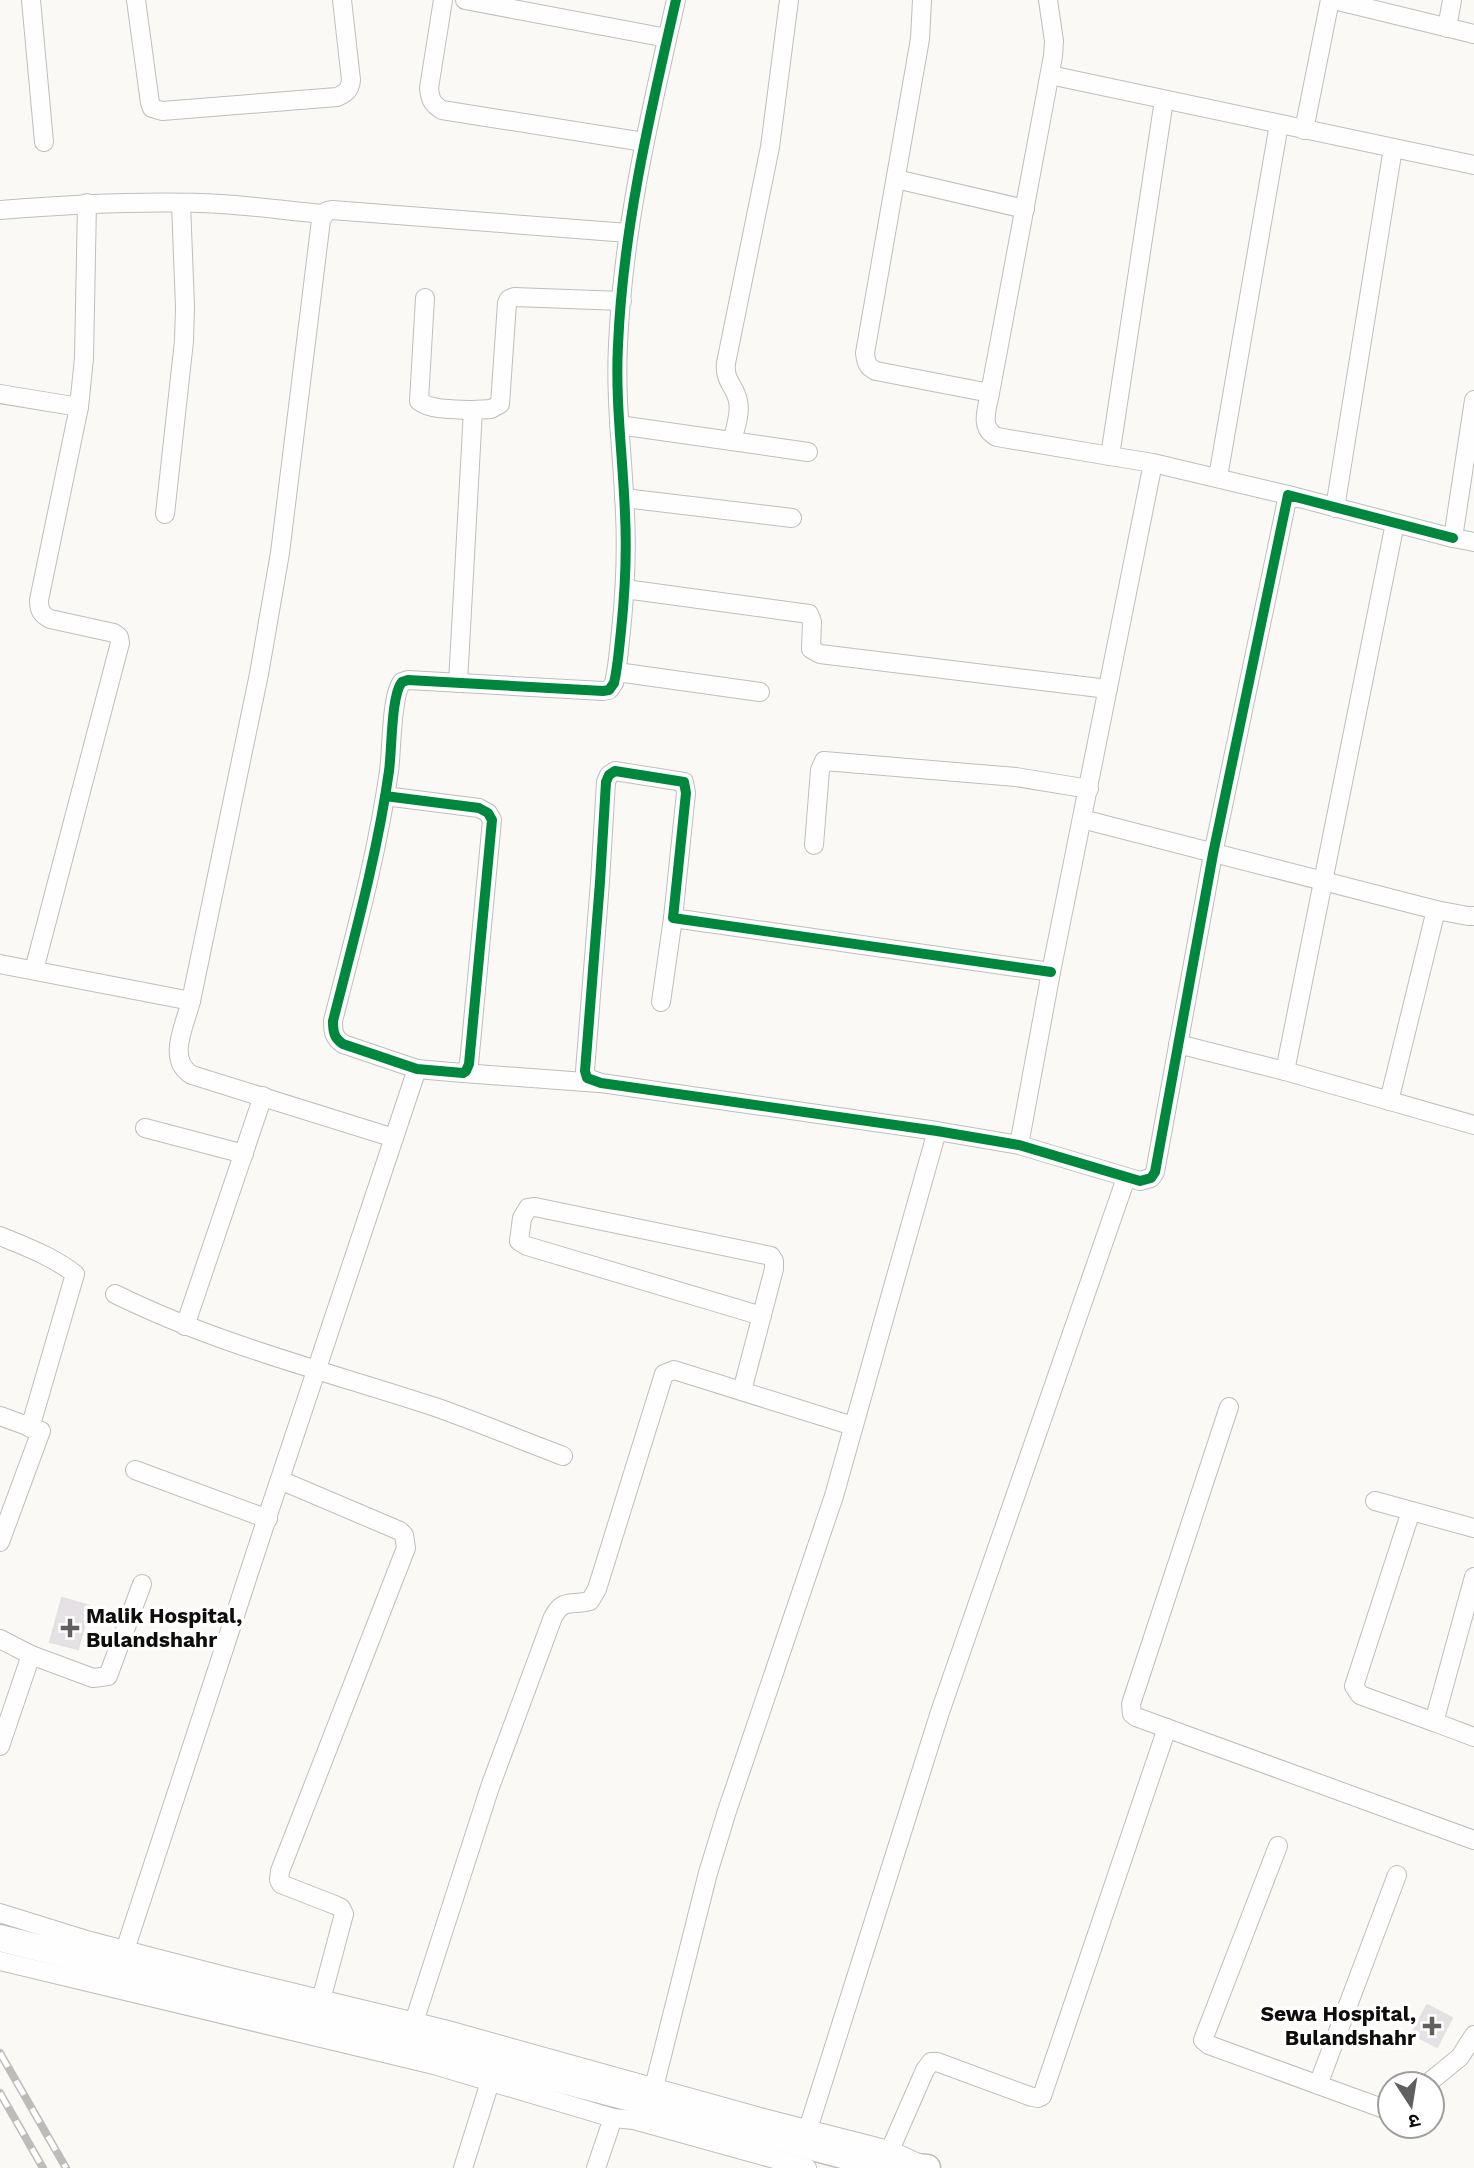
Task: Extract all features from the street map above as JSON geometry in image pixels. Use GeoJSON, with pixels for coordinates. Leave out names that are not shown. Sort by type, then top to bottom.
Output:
{"type":"FeatureCollection","features":[{"type":"Feature","properties":{"kind":"main road"},"geometry":{"type":"LineString","coordinates":[[0,1938],[902,2166],[926,2168]]}},
{"type":"Feature","properties":{"kind":"street"},"geometry":{"type":"LineString","coordinates":[[31,0],[44,142]]}},
{"type":"Feature","properties":{"kind":"street"},"geometry":{"type":"LineString","coordinates":[[136,0],[150,103],[152,108],[162,111],[337,97],[346,93],[351,80],[342,0]]}},
{"type":"Feature","properties":{"kind":"street"},"geometry":{"type":"LineString","coordinates":[[443,0],[429,88],[435,106],[442,110],[644,142]]}},
{"type":"Feature","properties":{"kind":"street"},"geometry":{"type":"LineString","coordinates":[[465,0],[667,38]]}},
{"type":"Feature","properties":{"kind":"street"},"geometry":{"type":"LineString","coordinates":[[676,0],[644,142],[628,233],[618,346],[626,564],[614,683],[609,690],[603,691],[408,680],[398,687],[381,828],[332,1021],[336,1040],[417,1069],[601,1083],[937,1131],[1019,1145],[1126,1178],[1146,1181],[1155,1172],[1213,854],[1288,495]]}},
{"type":"Feature","properties":{"kind":"street"},"geometry":{"type":"LineString","coordinates":[[733,441],[739,405],[727,380],[726,363],[770,147],[789,0]]}},
{"type":"Feature","properties":{"kind":"street"},"geometry":{"type":"LineString","coordinates":[[922,0],[920,39],[865,353],[866,363],[876,371],[990,393]]}},
{"type":"Feature","properties":{"kind":"street"},"geometry":{"type":"LineString","coordinates":[[1048,0],[1054,41],[1050,75],[985,418],[989,433],[997,437],[1153,463],[1218,477],[1474,542]]}},
{"type":"Feature","properties":{"kind":"street"},"geometry":{"type":"LineString","coordinates":[[1304,130],[1332,0],[1474,34]]}},
{"type":"Feature","properties":{"kind":"street"},"geometry":{"type":"LineString","coordinates":[[1447,28],[1452,0]]}},
{"type":"Feature","properties":{"kind":"street"},"geometry":{"type":"LineString","coordinates":[[1050,75],[1474,165]]}},
{"type":"Feature","properties":{"kind":"street"},"geometry":{"type":"LineString","coordinates":[[1110,456],[1164,100]]}},
{"type":"Feature","properties":{"kind":"street"},"geometry":{"type":"LineString","coordinates":[[1218,477],[1279,124]]}},
{"type":"Feature","properties":{"kind":"street"},"geometry":{"type":"LineString","coordinates":[[1335,508],[1393,148]]}},
{"type":"Feature","properties":{"kind":"street"},"geometry":{"type":"LineString","coordinates":[[896,178],[1024,209]]}},
{"type":"Feature","properties":{"kind":"street"},"geometry":{"type":"LineString","coordinates":[[0,210],[87,203],[181,203],[222,204],[323,215]]}},
{"type":"Feature","properties":{"kind":"street"},"geometry":{"type":"LineString","coordinates":[[34,970],[120,643],[119,637],[114,634],[50,619],[43,615],[39,608],[79,407],[87,203]]}},
{"type":"Feature","properties":{"kind":"street"},"geometry":{"type":"LineString","coordinates":[[165,514],[184,341],[181,203]]}},
{"type":"Feature","properties":{"kind":"street"},"geometry":{"type":"LineString","coordinates":[[394,1138],[192,1075],[184,1070],[178,1060],[178,1047],[191,1002],[259,674],[280,553],[304,345],[323,215],[332,210],[628,233]]}},
{"type":"Feature","properties":{"kind":"street"},"geometry":{"type":"LineString","coordinates":[[425,298],[419,401],[423,405],[473,410],[491,409],[500,404],[509,299],[622,301]]}},
{"type":"Feature","properties":{"kind":"street"},"geometry":{"type":"LineString","coordinates":[[0,394],[79,407]]}},
{"type":"Feature","properties":{"kind":"street"},"geometry":{"type":"LineString","coordinates":[[1453,538],[1474,400]]}},
{"type":"Feature","properties":{"kind":"street"},"geometry":{"type":"LineString","coordinates":[[458,683],[473,410]]}},
{"type":"Feature","properties":{"kind":"street"},"geometry":{"type":"LineString","coordinates":[[619,425],[808,452]]}},
{"type":"Feature","properties":{"kind":"street"},"geometry":{"type":"LineString","coordinates":[[1019,1145],[1153,463]]}},
{"type":"Feature","properties":{"kind":"street"},"geometry":{"type":"LineString","coordinates":[[624,498],[792,518]]}},
{"type":"Feature","properties":{"kind":"street"},"geometry":{"type":"LineString","coordinates":[[1285,1072],[1395,523]]}},
{"type":"Feature","properties":{"kind":"street"},"geometry":{"type":"LineString","coordinates":[[625,589],[809,614],[812,622],[811,649],[820,654],[1108,690]]}},
{"type":"Feature","properties":{"kind":"street"},"geometry":{"type":"LineString","coordinates":[[617,672],[760,692]]}},
{"type":"Feature","properties":{"kind":"street"},"geometry":{"type":"LineString","coordinates":[[814,845],[820,770],[824,761],[1016,777],[1088,789]]}},
{"type":"Feature","properties":{"kind":"street"},"geometry":{"type":"LineString","coordinates":[[601,1083],[587,1078],[584,1071],[606,782],[609,775],[615,771],[677,780],[684,782],[685,787],[673,918],[661,1002]]}},
{"type":"Feature","properties":{"kind":"street"},"geometry":{"type":"LineString","coordinates":[[385,796],[479,808],[488,813],[492,820],[469,1064],[463,1073]]}},
{"type":"Feature","properties":{"kind":"street"},"geometry":{"type":"LineString","coordinates":[[1082,819],[1436,911],[1474,916]]}},
{"type":"Feature","properties":{"kind":"street"},"geometry":{"type":"LineString","coordinates":[[1389,1101],[1436,911]]}},
{"type":"Feature","properties":{"kind":"street"},"geometry":{"type":"LineString","coordinates":[[673,918],[1051,972]]}},
{"type":"Feature","properties":{"kind":"street"},"geometry":{"type":"LineString","coordinates":[[1,967],[34,970],[191,1002]]}},
{"type":"Feature","properties":{"kind":"street"},"geometry":{"type":"LineString","coordinates":[[1178,1044],[1474,1125]]}},
{"type":"Feature","properties":{"kind":"street"},"geometry":{"type":"LineString","coordinates":[[125,1950],[315,1369],[417,1069]]}},
{"type":"Feature","properties":{"kind":"street"},"geometry":{"type":"LineString","coordinates":[[185,1326],[263,1096]]}},
{"type":"Feature","properties":{"kind":"street"},"geometry":{"type":"LineString","coordinates":[[145,1128],[244,1154]]}},
{"type":"Feature","properties":{"kind":"street"},"geometry":{"type":"LineString","coordinates":[[654,2087],[718,1840],[817,1548],[937,1131]]}},
{"type":"Feature","properties":{"kind":"street"},"geometry":{"type":"LineString","coordinates":[[808,2129],[940,1712],[1126,1178]]}},
{"type":"Feature","properties":{"kind":"street"},"geometry":{"type":"LineString","coordinates":[[742,1391],[762,1316],[774,1269],[775,1261],[771,1256],[535,1207],[524,1212],[519,1241],[527,1247],[762,1316]]}},
{"type":"Feature","properties":{"kind":"street"},"geometry":{"type":"LineString","coordinates":[[0,1236],[41,1253],[75,1273],[30,1428]]}},
{"type":"Feature","properties":{"kind":"street"},"geometry":{"type":"LineString","coordinates":[[115,1294],[185,1326],[237,1345],[439,1409],[563,1456]]}},
{"type":"Feature","properties":{"kind":"street"},"geometry":{"type":"LineString","coordinates":[[414,2022],[490,1787],[553,1617],[566,1602],[590,1601],[597,1589],[664,1374],[674,1370],[853,1426]]}},
{"type":"Feature","properties":{"kind":"street"},"geometry":{"type":"LineString","coordinates":[[1229,1407],[1131,1704],[1132,1714],[1474,1840]]}},
{"type":"Feature","properties":{"kind":"street"},"geometry":{"type":"LineString","coordinates":[[0,1416],[41,1431],[0,1542]]}},
{"type":"Feature","properties":{"kind":"street"},"geometry":{"type":"LineString","coordinates":[[135,1470],[268,1519]]}},
{"type":"Feature","properties":{"kind":"street"},"geometry":{"type":"LineString","coordinates":[[280,1480],[400,1531],[406,1541],[406,1548],[279,1880],[281,1884],[341,1908],[344,1914],[321,2000]]}},
{"type":"Feature","properties":{"kind":"street"},"geometry":{"type":"LineString","coordinates":[[1375,1500],[1474,1528]]}},
{"type":"Feature","properties":{"kind":"street"},"geometry":{"type":"LineString","coordinates":[[1411,1511],[1354,1686],[1360,1695],[1474,1737]]}},
{"type":"Feature","properties":{"kind":"street"},"geometry":{"type":"LineString","coordinates":[[1434,1722],[1474,1577]]}},
{"type":"Feature","properties":{"kind":"street"},"geometry":{"type":"LineString","coordinates":[[0,1639],[31,1656],[93,1678],[108,1676],[142,1584]]}},
{"type":"Feature","properties":{"kind":"street"},"geometry":{"type":"LineString","coordinates":[[0,1746],[6,1706],[31,1656]]}},
{"type":"Feature","properties":{"kind":"street"},"geometry":{"type":"LineString","coordinates":[[0,1913],[125,1950],[414,2022],[808,2129],[888,2162],[931,2062],[1032,2097],[1042,2096],[1167,1728]]}},
{"type":"Feature","properties":{"kind":"street"},"geometry":{"type":"LineString","coordinates":[[1278,1846],[1203,2040],[1209,2045],[1376,2106]]}},
{"type":"Feature","properties":{"kind":"street"},"geometry":{"type":"LineString","coordinates":[[1318,2085],[1397,1875]]}},
{"type":"Feature","properties":{"kind":"street"},"geometry":{"type":"LineString","coordinates":[[0,1961],[434,2065],[613,2118],[634,2120],[741,2160],[807,2168]]}},
{"type":"Feature","properties":{"kind":"street"},"geometry":{"type":"LineString","coordinates":[[1444,2070],[1460,2057],[1474,2035]]}},
{"type":"Feature","properties":{"kind":"street"},"geometry":{"type":"LineString","coordinates":[[463,2168],[490,2082]]}},
{"type":"Feature","properties":{"kind":"street"},"geometry":{"type":"LineString","coordinates":[[596,2168],[613,2118]]}},
{"type":"Feature","properties":{"kind":"building"},"geometry":{"type":"Polygon","coordinates":[[[62,1598],[90,1606],[78,1649],[50,1642],[62,1598]]]}},
{"type":"Feature","properties":{"kind":"building"},"geometry":{"type":"Polygon","coordinates":[[[1427,2005],[1452,2018],[1437,2047],[1412,2034],[1427,2005]]]}},
{"type":"Feature","properties":{"kind":"railway"},"geometry":{"type":"LineString","coordinates":[[0,2053],[66,2168]]}},
{"type":"Feature","properties":{"kind":"railway"},"geometry":{"type":"LineString","coordinates":[[0,2093],[43,2168]]}},
{"type":"Feature","properties":{"kind":"cycle path"},"geometry":{"type":"LineString","coordinates":[[385,796],[479,808],[488,813],[492,820],[469,1064],[463,1073],[417,1069],[343,1044],[334,1032],[333,1021],[384,803],[396,698],[402,682],[408,680],[603,691],[609,690],[614,683],[626,558],[618,387],[621,301],[639,171],[676,0]]}},
{"type":"Feature","properties":{"kind":"cycle path"},"geometry":{"type":"LineString","coordinates":[[1051,972],[673,918],[686,793],[684,782],[615,771],[609,775],[606,782],[585,1071],[587,1078],[601,1083],[1019,1145],[1140,1181],[1151,1178],[1155,1172],[1213,854],[1288,495],[1453,538]]}},
{"type":"Feature","properties":{"kind":"place","name":"Malik Hospital, Bulandshahr"},"geometry":{"type":"Point","coordinates":[70,1628]}},
{"type":"Feature","properties":{"kind":"place","name":"Sewa Hospital, Bulandshahr"},"geometry":{"type":"Point","coordinates":[1432,2026]}}]}
